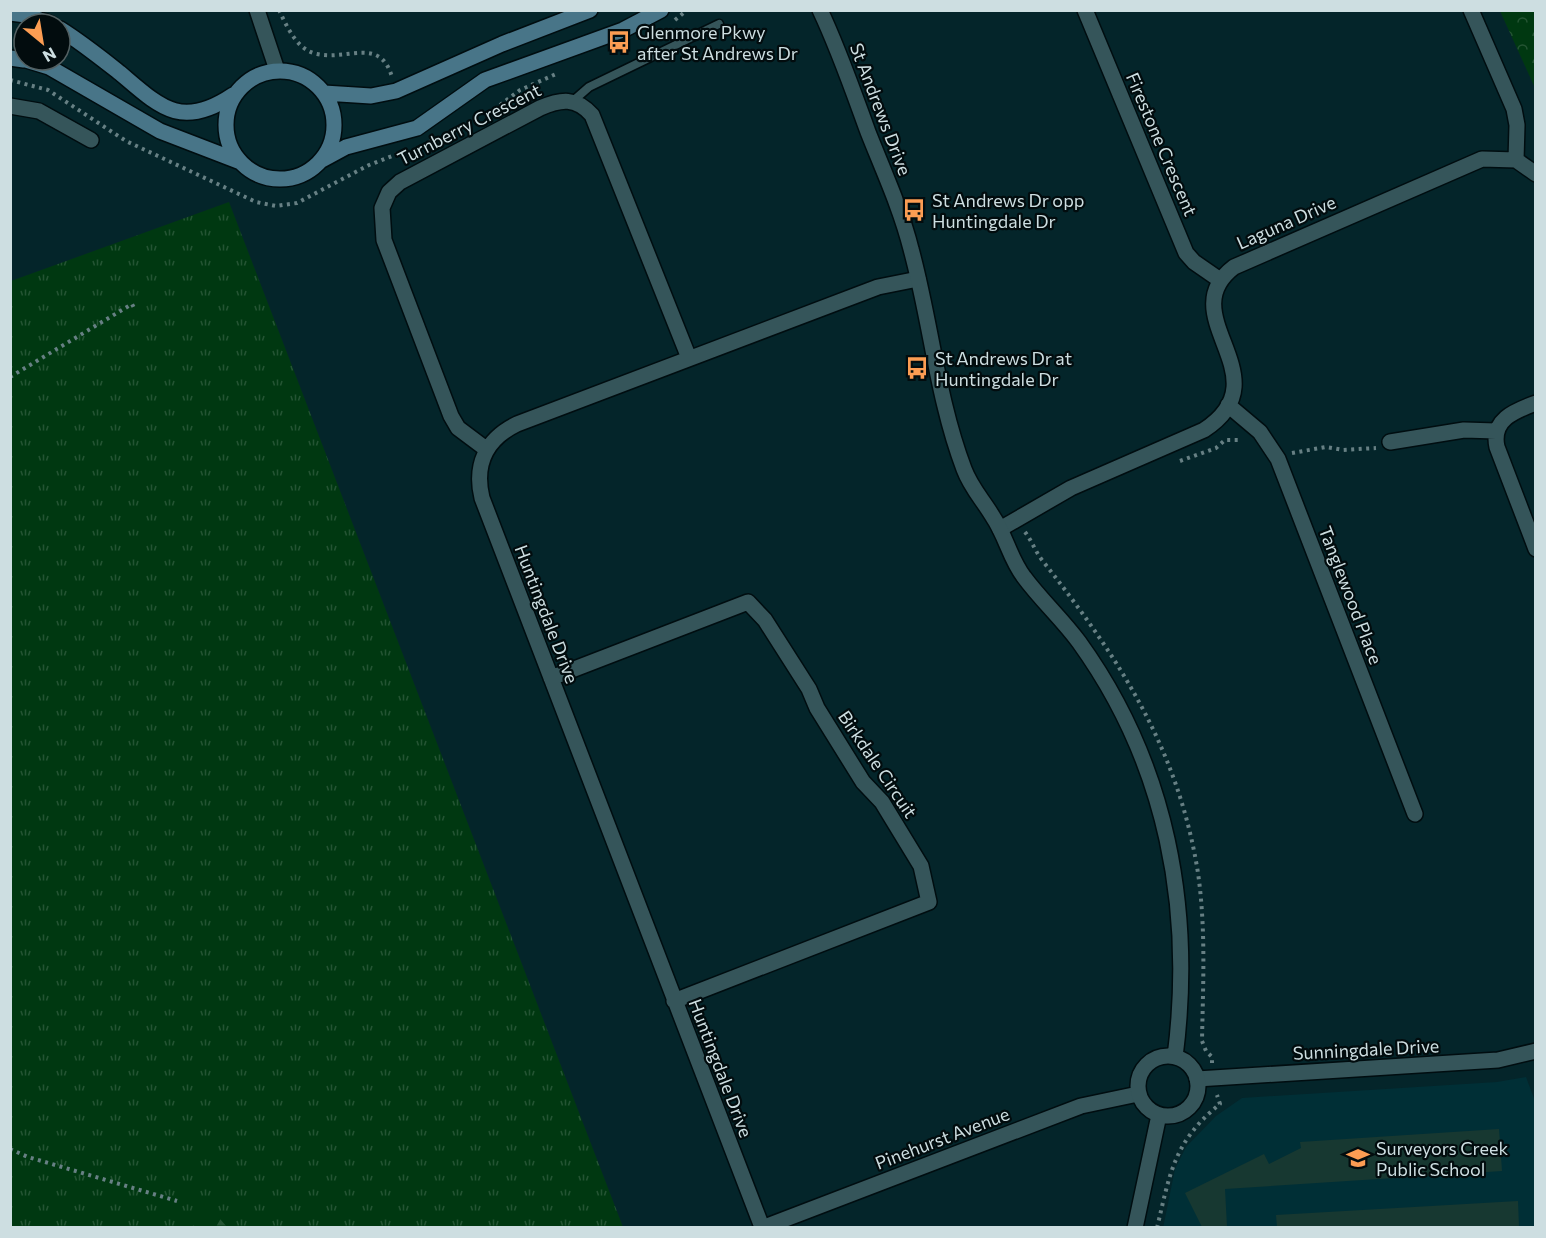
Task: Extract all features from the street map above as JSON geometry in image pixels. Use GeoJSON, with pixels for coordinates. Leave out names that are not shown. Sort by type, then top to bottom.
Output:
{"type":"FeatureCollection","features":[{"type":"Feature","properties":{"kind":"main road"},"geometry":{"type":"LineString","coordinates":[[324,93],[371,96],[396,91],[502,44],[590,10]]}},
{"type":"Feature","properties":{"kind":"main road"},"geometry":{"type":"LineString","coordinates":[[237,92],[228,108],[225,134],[230,149],[249,171],[278,180],[307,172],[322,160],[346,147],[417,128],[485,80],[623,30],[663,18]]}},
{"type":"Feature","properties":{"kind":"main road"},"geometry":{"type":"LineString","coordinates":[[72,38],[143,95],[161,106],[180,111],[204,110],[217,106],[261,73],[277,70],[303,76],[324,93],[331,107],[334,122],[333,137],[322,160]]}},
{"type":"Feature","properties":{"kind":"main road"},"geometry":{"type":"LineString","coordinates":[[59,72],[167,135],[238,161]]}},
{"type":"Feature","properties":{"kind":"street"},"geometry":{"type":"LineString","coordinates":[[257,10],[277,70]]}},
{"type":"Feature","properties":{"kind":"street","name":"St Andrews Drive"},"geometry":{"type":"LineString","coordinates":[[820,10],[907,234],[940,388],[956,447],[972,489],[1000,529],[1023,576],[1066,626],[1099,672],[1129,727],[1152,785],[1169,847],[1181,924],[1181,996],[1175,1057]]}},
{"type":"Feature","properties":{"kind":"street","name":"Firestone Crescent"},"geometry":{"type":"LineString","coordinates":[[1085,10],[1186,253],[1194,262],[1220,280]]}},
{"type":"Feature","properties":{"kind":"street"},"geometry":{"type":"LineString","coordinates":[[1471,10],[1514,110],[1517,125],[1516,160],[1536,174]]}},
{"type":"Feature","properties":{"kind":"street"},"geometry":{"type":"LineString","coordinates":[[573,101],[584,106],[597,124],[689,358]]}},
{"type":"Feature","properties":{"kind":"street","name":"Turnberry Crescent"},"geometry":{"type":"LineString","coordinates":[[486,449],[458,428],[451,416],[384,240],[382,208],[389,192],[400,182],[540,108],[556,102],[573,101]]}},
{"type":"Feature","properties":{"kind":"street"},"geometry":{"type":"LineString","coordinates":[[10,106],[39,111],[91,140]]}},
{"type":"Feature","properties":{"kind":"street","name":"Laguna Drive"},"geometry":{"type":"LineString","coordinates":[[1220,280],[1244,262],[1482,159],[1516,160]]}},
{"type":"Feature","properties":{"kind":"street"},"geometry":{"type":"LineString","coordinates":[[486,449],[496,436],[517,424],[878,287],[918,279]]}},
{"type":"Feature","properties":{"kind":"street"},"geometry":{"type":"LineString","coordinates":[[1000,529],[1071,488],[1204,430],[1222,416],[1233,395],[1235,378],[1214,316],[1213,298],[1220,280]]}},
{"type":"Feature","properties":{"kind":"street"},"geometry":{"type":"LineString","coordinates":[[1536,403],[1510,414],[1496,431],[1497,447],[1536,549]]}},
{"type":"Feature","properties":{"kind":"street","name":"Tanglewood Place"},"geometry":{"type":"LineString","coordinates":[[1228,405],[1260,432],[1278,459],[1414,814]]}},
{"type":"Feature","properties":{"kind":"street"},"geometry":{"type":"LineString","coordinates":[[1390,442],[1464,430],[1496,431]]}},
{"type":"Feature","properties":{"kind":"street","name":"Huntingdale Drive"},"geometry":{"type":"LineString","coordinates":[[486,449],[479,474],[482,498],[762,1227]]}},
{"type":"Feature","properties":{"kind":"street","name":"Birkdale Circuit"},"geometry":{"type":"LineString","coordinates":[[550,678],[748,602],[765,620],[800,674],[863,782],[882,802],[926,877],[929,902],[674,1001]]}},
{"type":"Feature","properties":{"kind":"street","name":"Sunningdale Drive"},"geometry":{"type":"LineString","coordinates":[[1197,1079],[1498,1060],[1536,1051]]}},
{"type":"Feature","properties":{"kind":"street"},"geometry":{"type":"LineString","coordinates":[[1166,1056],[1175,1057],[1189,1064],[1197,1079],[1197,1097],[1192,1105],[1177,1115],[1160,1115],[1143,1103],[1138,1094],[1139,1076],[1149,1062],[1166,1056]]}},
{"type":"Feature","properties":{"kind":"street","name":"Pinehurst Avenue"},"geometry":{"type":"LineString","coordinates":[[762,1227],[1081,1106],[1138,1094]]}},
{"type":"Feature","properties":{"kind":"street"},"geometry":{"type":"LineString","coordinates":[[1135,1227],[1160,1115]]}},
{"type":"Feature","properties":{"kind":"lane"},"geometry":{"type":"LineString","coordinates":[[573,101],[589,87],[719,24]]}},
{"type":"Feature","properties":{"kind":"path"},"geometry":{"type":"LineString","coordinates":[[279,10],[290,33],[309,50],[316,54],[372,52],[382,58],[394,80]]}},
{"type":"Feature","properties":{"kind":"path"},"geometry":{"type":"LineString","coordinates":[[663,18],[687,10]]}},
{"type":"Feature","properties":{"kind":"path"},"geometry":{"type":"LineString","coordinates":[[480,118],[520,90],[561,72]]}},
{"type":"Feature","properties":{"kind":"path"},"geometry":{"type":"LineString","coordinates":[[10,80],[48,90],[126,141],[234,193],[265,204],[286,206],[297,203],[369,165],[412,148]]}},
{"type":"Feature","properties":{"kind":"path"},"geometry":{"type":"LineString","coordinates":[[421,145],[460,129]]}},
{"type":"Feature","properties":{"kind":"path"},"geometry":{"type":"LineString","coordinates":[[10,377],[132,304],[134,309]]}},
{"type":"Feature","properties":{"kind":"path"},"geometry":{"type":"LineString","coordinates":[[1179,462],[1216,448],[1225,440],[1236,438],[1247,443]]}},
{"type":"Feature","properties":{"kind":"path"},"geometry":{"type":"LineString","coordinates":[[1287,455],[1326,447],[1343,450],[1390,448],[1390,442]]}},
{"type":"Feature","properties":{"kind":"path"},"geometry":{"type":"LineString","coordinates":[[1029,537],[1034,533]]}},
{"type":"Feature","properties":{"kind":"path"},"geometry":{"type":"LineString","coordinates":[[1157,1227],[1170,1172],[1180,1148],[1196,1125],[1220,1104],[1217,1095]]}},
{"type":"Feature","properties":{"kind":"path"},"geometry":{"type":"LineString","coordinates":[[10,1149],[28,1157],[177,1201]]}},
{"type":"Feature","properties":{"kind":"shaded area","name":"Surveyors Creek Public School"},"geometry":{"type":"Polygon","coordinates":[[[1526,1077],[1535,1101],[1535,1227],[1163,1228],[1175,1169],[1186,1147],[1216,1116],[1242,1098],[1497,1082],[1526,1077]]]}},
{"type":"Feature","properties":{"kind":"green space"},"geometry":{"type":"Polygon","coordinates":[[[1500,11],[1535,11],[1535,88],[1500,11]]]}},
{"type":"Feature","properties":{"kind":"green space"},"geometry":{"type":"Polygon","coordinates":[[[229,202],[623,1227],[11,1228],[11,281],[229,202]]]}},
{"type":"Feature","properties":{"kind":"green space"},"geometry":{"type":"Polygon","coordinates":[[[213,1211],[227,1227],[191,1227],[213,1211]]]}},
{"type":"Feature","properties":{"kind":"building"},"geometry":{"type":"Polygon","coordinates":[[[1499,1129],[1502,1171],[1225,1189],[1227,1227],[1202,1227],[1185,1193],[1264,1154],[1269,1164],[1301,1148],[1300,1142],[1499,1129]]]}},
{"type":"Feature","properties":{"kind":"building"},"geometry":{"type":"Polygon","coordinates":[[[1518,1201],[1519,1227],[1277,1227],[1276,1215],[1518,1201]]]}},
{"type":"Feature","properties":{"kind":"place","name":"Glenmore Pkwy after St Andrews Dr"},"geometry":{"type":"Point","coordinates":[619,42]}},
{"type":"Feature","properties":{"kind":"place","name":"St Andrews Dr opp Huntingdale Dr"},"geometry":{"type":"Point","coordinates":[914,210]}},
{"type":"Feature","properties":{"kind":"place","name":"St Andrews Dr at Huntingdale Dr"},"geometry":{"type":"Point","coordinates":[917,368]}},
{"type":"Feature","properties":{"kind":"place","name":"Surveyors Creek Public School"},"geometry":{"type":"Point","coordinates":[1358,1158]}}]}
